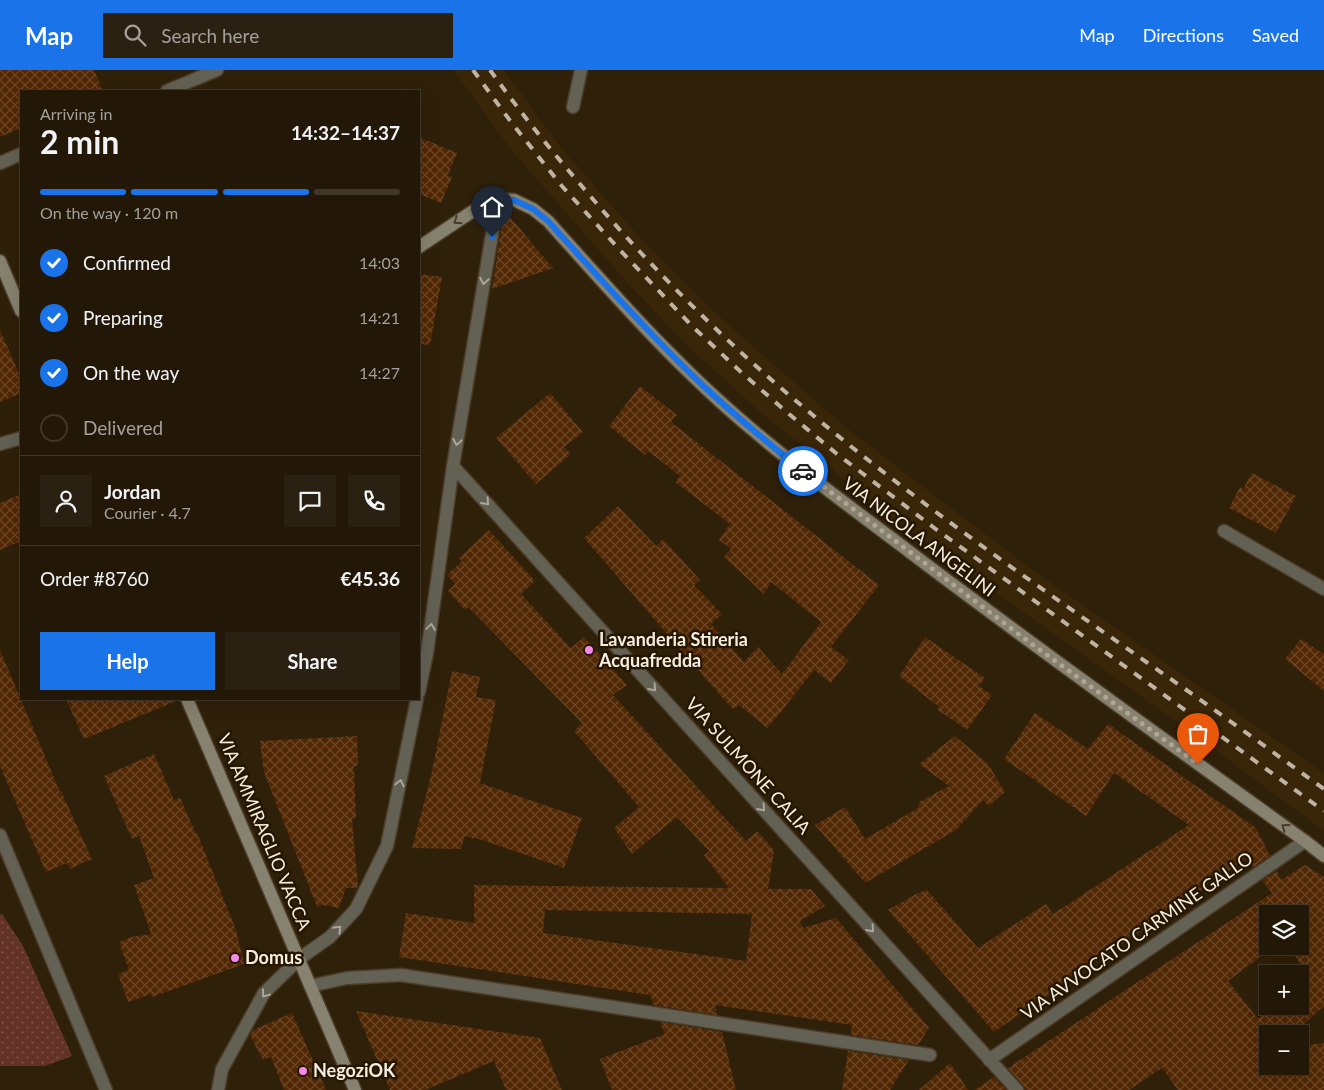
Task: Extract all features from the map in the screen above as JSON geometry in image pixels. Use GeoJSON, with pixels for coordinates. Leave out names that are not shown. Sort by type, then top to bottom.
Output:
{"type":"FeatureCollection","features":[{"type":"Feature","properties":{"kind":"street"},"geometry":{"type":"LineString","coordinates":[[170,90],[217,70]]}},
{"type":"Feature","properties":{"kind":"street"},"geometry":{"type":"LineString","coordinates":[[573,107],[581,70]]}},
{"type":"Feature","properties":{"kind":"street"},"geometry":{"type":"LineString","coordinates":[[0,163],[20,154]]}},
{"type":"Feature","properties":{"kind":"street"},"geometry":{"type":"LineString","coordinates":[[420,246],[482,205],[498,199]]}},
{"type":"Feature","properties":{"kind":"street"},"geometry":{"type":"LineString","coordinates":[[420,687],[427,653],[453,466],[498,199]]}},
{"type":"Feature","properties":{"kind":"street","name":"VIA NICOLA ANGELINI"},"geometry":{"type":"LineString","coordinates":[[498,199],[514,200],[533,209],[548,221],[626,309],[688,372],[754,432],[1029,642],[1324,856]]}},
{"type":"Feature","properties":{"kind":"street"},"geometry":{"type":"LineString","coordinates":[[0,262],[20,309]]}},
{"type":"Feature","properties":{"kind":"street"},"geometry":{"type":"LineString","coordinates":[[0,444],[20,438]]}},
{"type":"Feature","properties":{"kind":"street","name":"VIA SULMONE CALIA"},"geometry":{"type":"LineString","coordinates":[[453,466],[1017,1090]]}},
{"type":"Feature","properties":{"kind":"street"},"geometry":{"type":"LineString","coordinates":[[1224,531],[1324,589]]}},
{"type":"Feature","properties":{"kind":"street","name":"VIA AMMIRAGLIO VACCA"},"geometry":{"type":"LineString","coordinates":[[187,700],[355,1090]]}},
{"type":"Feature","properties":{"kind":"street"},"geometry":{"type":"LineString","coordinates":[[218,1090],[222,1069],[264,993],[299,959],[330,937],[356,909],[386,846],[417,700]]}},
{"type":"Feature","properties":{"kind":"street"},"geometry":{"type":"LineString","coordinates":[[0,835],[106,1090]]}},
{"type":"Feature","properties":{"kind":"street","name":"VIA AVVOCATO CARMINE GALLO"},"geometry":{"type":"LineString","coordinates":[[989,1060],[1305,841]]}},
{"type":"Feature","properties":{"kind":"street"},"geometry":{"type":"LineString","coordinates":[[310,986],[347,978],[401,975],[930,1055]]}},
{"type":"Feature","properties":{"kind":"shaded area"},"geometry":{"type":"Polygon","coordinates":[[[453,70],[504,70],[559,145],[634,231],[692,291],[849,430],[1031,569],[1324,773],[1324,831],[1187,729],[978,580],[860,492],[754,407],[689,347],[631,287],[512,151],[453,70]]]}},
{"type":"Feature","properties":{"kind":"shaded area"},"geometry":{"type":"Polygon","coordinates":[[[2,914],[23,946],[72,1056],[45,1066],[0,1066],[0,915],[2,914]]]}},
{"type":"Feature","properties":{"kind":"building"},"geometry":{"type":"Polygon","coordinates":[[[0,70],[94,70],[103,90],[20,90],[20,128],[0,137],[0,70]]]}},
{"type":"Feature","properties":{"kind":"building"},"geometry":{"type":"Polygon","coordinates":[[[420,137],[457,153],[448,175],[452,177],[441,203],[420,194],[420,137]]]}},
{"type":"Feature","properties":{"kind":"building"},"geometry":{"type":"Polygon","coordinates":[[[504,210],[553,268],[492,289],[498,250],[504,210]]]}},
{"type":"Feature","properties":{"kind":"building"},"geometry":{"type":"Polygon","coordinates":[[[420,274],[442,277],[430,345],[420,344],[420,274]]]}},
{"type":"Feature","properties":{"kind":"building"},"geometry":{"type":"Polygon","coordinates":[[[0,330],[20,376],[20,393],[0,402],[0,330]]]}},
{"type":"Feature","properties":{"kind":"building"},"geometry":{"type":"Polygon","coordinates":[[[640,386],[677,415],[671,422],[879,585],[831,647],[849,660],[831,683],[814,670],[767,728],[739,705],[733,709],[584,538],[618,506],[656,546],[663,539],[700,580],[694,585],[722,614],[711,624],[744,662],[758,647],[782,674],[821,622],[771,582],[764,594],[724,557],[731,549],[719,540],[730,524],[675,482],[680,476],[648,451],[645,455],[609,426],[640,386]]]}},
{"type":"Feature","properties":{"kind":"building"},"geometry":{"type":"Polygon","coordinates":[[[550,393],[583,432],[564,447],[571,454],[536,484],[496,438],[550,393]]]}},
{"type":"Feature","properties":{"kind":"building"},"geometry":{"type":"Polygon","coordinates":[[[1252,473],[1296,496],[1276,533],[1229,508],[1240,487],[1243,489],[1252,473]]]}},
{"type":"Feature","properties":{"kind":"building"},"geometry":{"type":"Polygon","coordinates":[[[20,494],[20,541],[0,550],[0,503],[20,494]]]}},
{"type":"Feature","properties":{"kind":"building"},"geometry":{"type":"Polygon","coordinates":[[[489,530],[535,581],[521,594],[571,648],[584,637],[627,685],[613,695],[746,841],[757,831],[774,850],[768,889],[811,889],[825,906],[800,921],[803,928],[836,918],[929,1028],[918,1045],[851,1035],[852,1025],[715,1005],[717,1015],[654,1005],[650,995],[399,957],[406,913],[474,923],[474,885],[729,888],[704,855],[709,851],[677,817],[632,854],[614,828],[639,807],[574,731],[582,723],[468,607],[465,610],[448,591],[455,584],[447,575],[462,561],[459,558],[489,530]],[[545,910],[543,933],[746,961],[752,914],[545,910]]]}},
{"type":"Feature","properties":{"kind":"building"},"geometry":{"type":"Polygon","coordinates":[[[925,637],[985,678],[979,686],[992,695],[967,730],[938,710],[939,707],[899,676],[925,637]]]}},
{"type":"Feature","properties":{"kind":"building"},"geometry":{"type":"Polygon","coordinates":[[[1301,639],[1324,654],[1324,691],[1285,659],[1301,639]]]}},
{"type":"Feature","properties":{"kind":"building"},"geometry":{"type":"Polygon","coordinates":[[[0,650],[60,792],[92,859],[70,869],[67,863],[46,872],[0,766],[0,650]]]}},
{"type":"Feature","properties":{"kind":"building"},"geometry":{"type":"Polygon","coordinates":[[[452,671],[480,677],[476,697],[496,700],[480,783],[582,818],[564,868],[465,836],[461,849],[412,848],[431,776],[452,671]]]}},
{"type":"Feature","properties":{"kind":"building"},"geometry":{"type":"Polygon","coordinates":[[[66,700],[179,700],[84,739],[66,700]]]}},
{"type":"Feature","properties":{"kind":"building"},"geometry":{"type":"Polygon","coordinates":[[[1035,713],[1088,749],[1108,724],[1256,828],[1270,856],[1253,867],[1246,859],[994,1032],[888,910],[927,890],[978,948],[1046,904],[1053,914],[1189,825],[1114,773],[1086,816],[1004,759],[1035,713]]]}},
{"type":"Feature","properties":{"kind":"building"},"geometry":{"type":"Polygon","coordinates":[[[357,736],[358,766],[354,766],[356,818],[352,819],[358,886],[357,888],[346,888],[339,908],[324,905],[317,907],[264,772],[260,741],[357,736]]]}},
{"type":"Feature","properties":{"kind":"building"},"geometry":{"type":"Polygon","coordinates":[[[955,736],[988,764],[1005,792],[989,806],[983,800],[956,830],[865,883],[815,825],[845,807],[865,839],[918,808],[919,802],[949,786],[919,764],[955,736]]]}},
{"type":"Feature","properties":{"kind":"building"},"geometry":{"type":"Polygon","coordinates":[[[154,754],[174,800],[180,798],[197,833],[236,930],[244,964],[152,997],[151,994],[128,1002],[118,974],[129,970],[119,942],[131,937],[151,934],[134,885],[154,878],[139,836],[132,839],[104,776],[154,754]]]}},
{"type":"Feature","properties":{"kind":"building"},"geometry":{"type":"Polygon","coordinates":[[[1305,865],[1324,877],[1324,1006],[1303,1025],[1259,1025],[1259,1075],[1309,1075],[1309,1045],[1324,1043],[1324,1090],[1178,1090],[1162,1068],[1129,1090],[1025,1090],[1008,1068],[1272,893],[1262,880],[1277,871],[1281,880],[1305,865]],[[1259,905],[1259,955],[1263,955],[1228,981],[1258,1019],[1262,1015],[1309,1015],[1309,965],[1300,964],[1294,955],[1309,955],[1309,905],[1259,905]]]}},
{"type":"Feature","properties":{"kind":"building"},"geometry":{"type":"Polygon","coordinates":[[[356,1011],[540,1038],[562,1090],[506,1090],[494,1061],[425,1090],[390,1090],[356,1011]]]}},
{"type":"Feature","properties":{"kind":"building"},"geometry":{"type":"Polygon","coordinates":[[[292,1013],[326,1090],[284,1090],[271,1057],[263,1060],[250,1035],[253,1030],[292,1013]]]}},
{"type":"Feature","properties":{"kind":"building"},"geometry":{"type":"Polygon","coordinates":[[[660,1022],[722,1032],[736,1090],[612,1090],[600,1059],[665,1034],[660,1022]]]}},
{"type":"Feature","properties":{"kind":"building"},"geometry":{"type":"Polygon","coordinates":[[[848,1051],[909,1060],[890,1090],[842,1090],[848,1051]]]}},
{"type":"Feature","properties":{"kind":"building"},"geometry":{"type":"Polygon","coordinates":[[[950,1063],[968,1090],[919,1090],[950,1063]]]}},
{"type":"Feature","properties":{"kind":"building"},"geometry":{"type":"Polygon","coordinates":[[[994,1077],[1006,1090],[975,1090],[994,1077]]]}},
{"type":"Feature","properties":{"kind":"railway"},"geometry":{"type":"LineString","coordinates":[[473,70],[561,185],[619,249],[693,327],[789,414],[837,454],[933,527],[1324,811]]}},
{"type":"Feature","properties":{"kind":"railway"},"geometry":{"type":"LineString","coordinates":[[490,70],[556,156],[633,244],[689,302],[777,385],[891,478],[1020,574],[1324,789]]}},
{"type":"Feature","properties":{"kind":"way so far"},"geometry":{"type":"LineString","coordinates":[[803,471],[1029,642],[1198,764]]}},
{"type":"Feature","properties":{"kind":"place","name":"Lavanderia Stireria Acquafredda"},"geometry":{"type":"Point","coordinates":[589,650]}},
{"type":"Feature","properties":{"kind":"place","name":"Domus"},"geometry":{"type":"Point","coordinates":[235,958]}},
{"type":"Feature","properties":{"kind":"place","name":"NegoziOK"},"geometry":{"type":"Point","coordinates":[303,1071]}},
{"type":"Feature","properties":{"kind":"route"},"geometry":{"type":"LineString","coordinates":[[492,237],[498,199],[514,200],[533,209],[548,221],[626,309],[688,372],[754,432],[803,471]]}}]}
